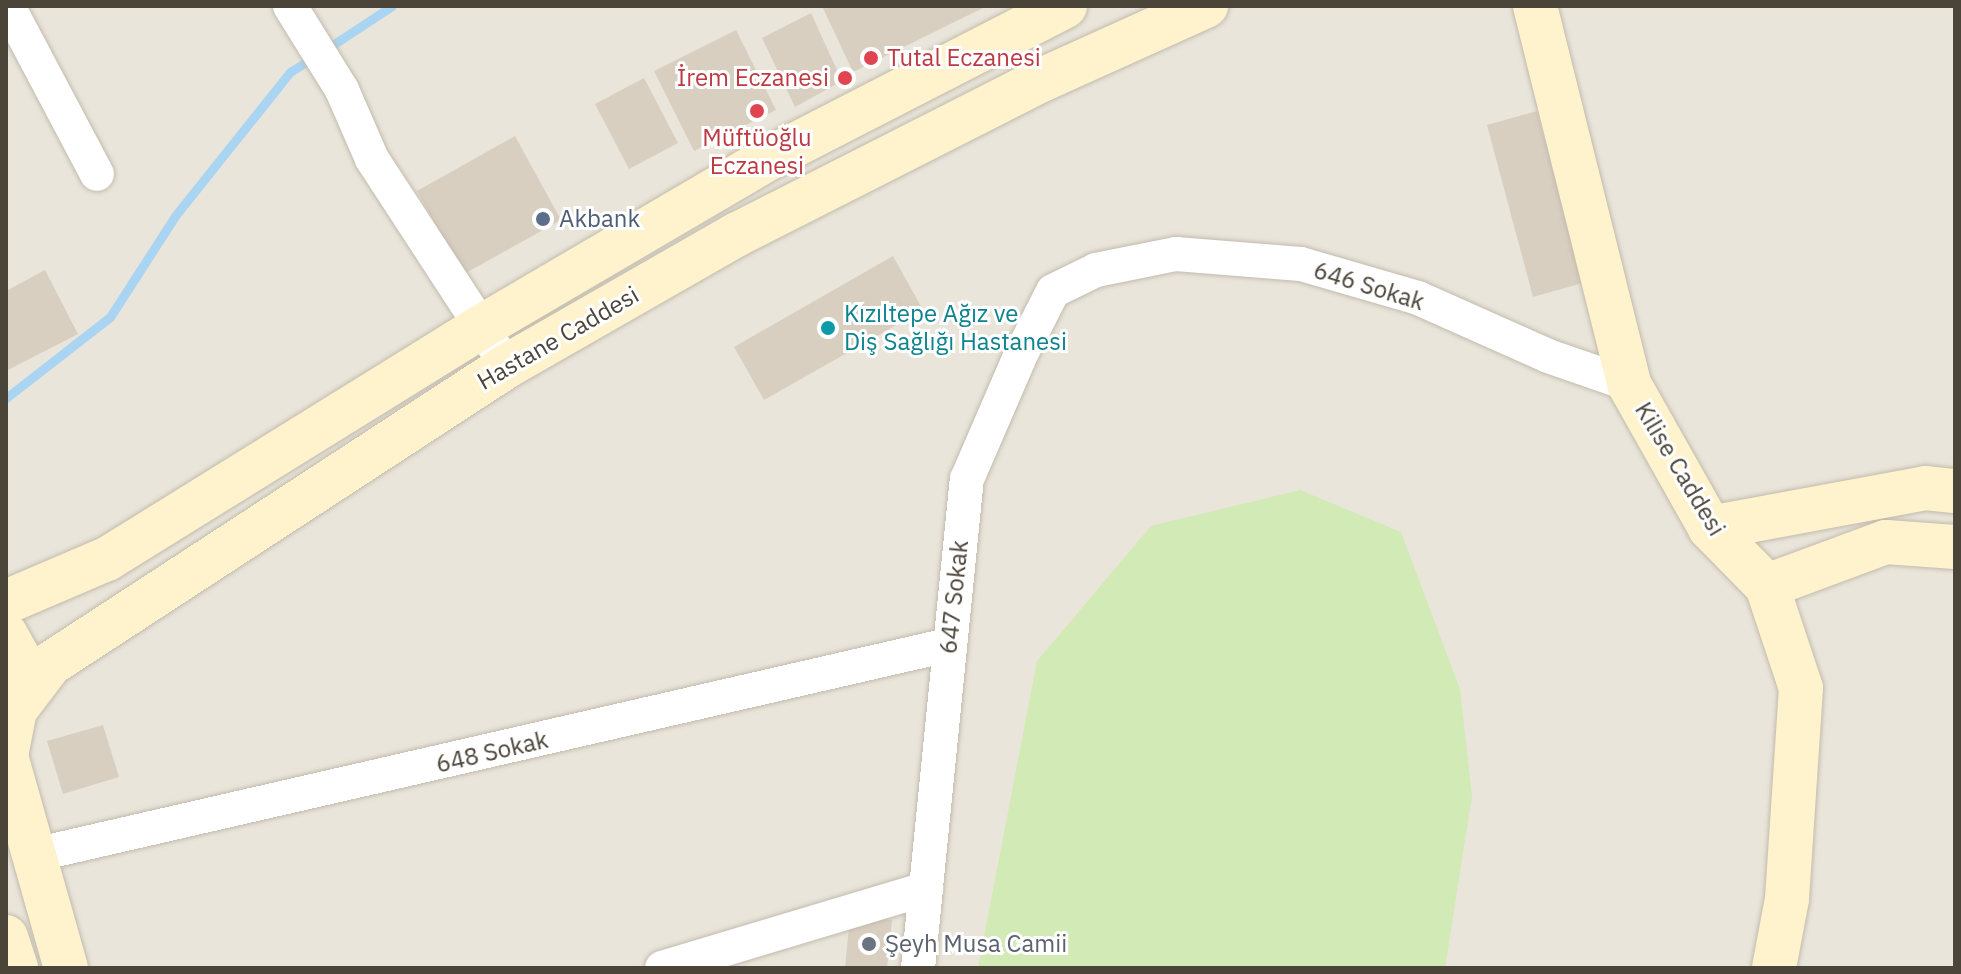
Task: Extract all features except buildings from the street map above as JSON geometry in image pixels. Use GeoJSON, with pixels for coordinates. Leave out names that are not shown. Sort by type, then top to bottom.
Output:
{"type":"FeatureCollection","features":[{"type":"Feature","properties":{"kind":"main road","name":"Hastane Caddesi"},"geometry":{"type":"LineString","coordinates":[[6,602],[107,559],[481,327],[712,194],[760,163],[1063,6]]}},
{"type":"Feature","properties":{"kind":"main road","name":"Hastane Caddesi"},"geometry":{"type":"LineString","coordinates":[[11,713],[50,664],[507,366],[736,235],[1044,79],[1206,6]]}},
{"type":"Feature","properties":{"kind":"main road","name":"Kilise Caddesi"},"geometry":{"type":"LineString","coordinates":[[1535,6],[1629,384],[1710,528],[1767,586],[1801,688],[1787,899],[1774,968]]}},
{"type":"Feature","properties":{"kind":"main road"},"geometry":{"type":"LineString","coordinates":[[712,194],[736,235]]}},
{"type":"Feature","properties":{"kind":"main road"},"geometry":{"type":"LineString","coordinates":[[1710,528],[1925,488],[1955,491]]}},
{"type":"Feature","properties":{"kind":"main road"},"geometry":{"type":"LineString","coordinates":[[1767,586],[1886,542],[1955,547]]}},
{"type":"Feature","properties":{"kind":"main road"},"geometry":{"type":"LineString","coordinates":[[6,635],[17,655],[21,680],[11,713],[6,756],[66,968]]}},
{"type":"Feature","properties":{"kind":"main road"},"geometry":{"type":"LineString","coordinates":[[6,937],[16,968]]}},
{"type":"Feature","properties":{"kind":"street"},"geometry":{"type":"LineString","coordinates":[[8,6],[97,174]]}},
{"type":"Feature","properties":{"kind":"street"},"geometry":{"type":"LineString","coordinates":[[290,6],[342,90],[372,159],[507,366]]}},
{"type":"Feature","properties":{"kind":"street","name":"646 Sokak"},"geometry":{"type":"LineString","coordinates":[[1096,270],[1176,254],[1301,264],[1418,298],[1548,356],[1629,384]]}},
{"type":"Feature","properties":{"kind":"street","name":"647 Sokak"},"geometry":{"type":"LineString","coordinates":[[918,968],[967,479],[1022,352],[1053,291],[1096,270]]}},
{"type":"Feature","properties":{"kind":"street","name":"648 Sokak"},"geometry":{"type":"LineString","coordinates":[[34,855],[948,645]]}},
{"type":"Feature","properties":{"kind":"street"},"geometry":{"type":"LineString","coordinates":[[662,968],[926,889]]}},
{"type":"Feature","properties":{"kind":"shaded area"},"geometry":{"type":"Polygon","coordinates":[[[6,6],[1955,6],[1955,968],[6,968],[6,6]]]}},
{"type":"Feature","properties":{"kind":"green space"},"geometry":{"type":"Polygon","coordinates":[[[1300,490],[1401,532],[1460,689],[1472,796],[1445,968],[978,968],[1037,661],[1151,526],[1300,490]]]}},
{"type":"Feature","properties":{"kind":"waterway"},"geometry":{"type":"LineString","coordinates":[[325,50],[392,6]]}},
{"type":"Feature","properties":{"kind":"waterway"},"geometry":{"type":"LineString","coordinates":[[6,398],[110,317],[175,216],[290,72],[312,58]]}},
{"type":"Feature","properties":{"kind":"place","name":"Tutal Eczanesi"},"geometry":{"type":"Point","coordinates":[871,58]}},
{"type":"Feature","properties":{"kind":"place","name":"İrem Eczanesi"},"geometry":{"type":"Point","coordinates":[845,78]}},
{"type":"Feature","properties":{"kind":"place","name":"Müftüoğlu Eczanesi"},"geometry":{"type":"Point","coordinates":[757,111]}},
{"type":"Feature","properties":{"kind":"place","name":"Akbank"},"geometry":{"type":"Point","coordinates":[543,219]}},
{"type":"Feature","properties":{"kind":"place","name":"Kızıltepe Ağız ve Diş Sağlığı Hastanesi"},"geometry":{"type":"Point","coordinates":[828,328]}},
{"type":"Feature","properties":{"kind":"place","name":"Şeyh Musa Camii"},"geometry":{"type":"Point","coordinates":[869,944]}}]}
